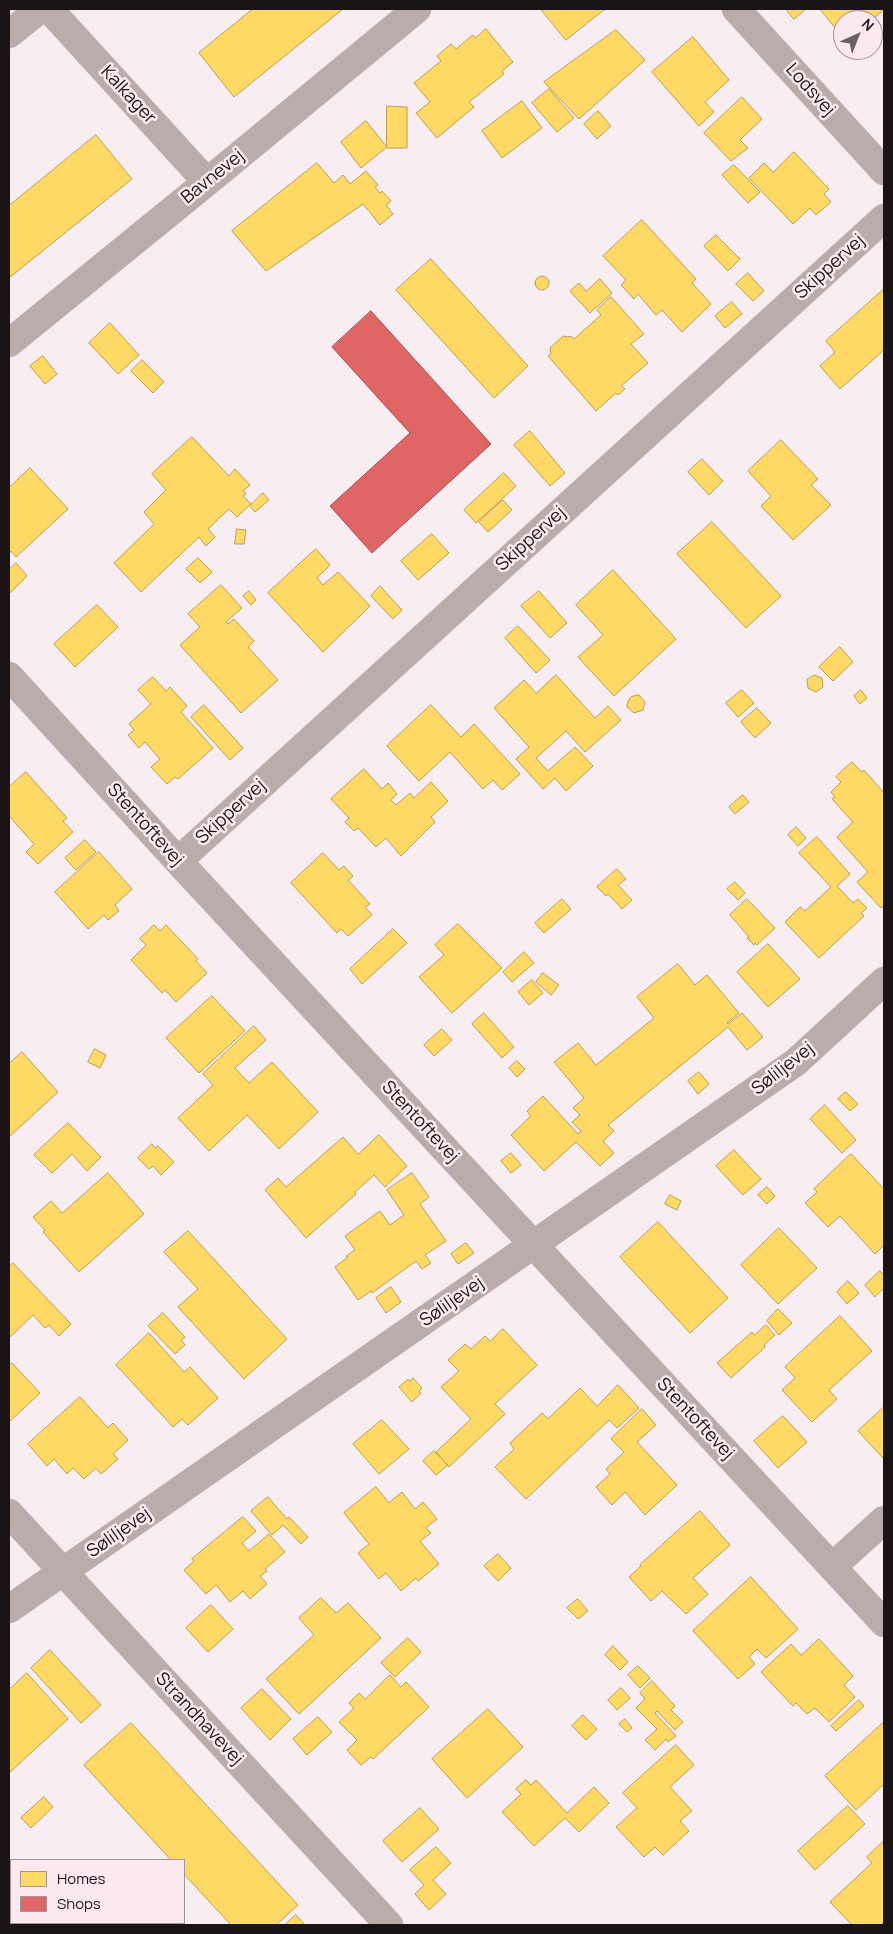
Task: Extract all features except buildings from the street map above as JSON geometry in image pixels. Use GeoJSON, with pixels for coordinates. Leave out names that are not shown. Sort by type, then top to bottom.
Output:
{"type":"FeatureCollection","features":[{"type":"Feature","properties":{"kind":"street"},"geometry":{"type":"LineString","coordinates":[[9,34],[40,9]]}},
{"type":"Feature","properties":{"kind":"street","name":"Kalkager"},"geometry":{"type":"LineString","coordinates":[[49,9],[207,182]]}},
{"type":"Feature","properties":{"kind":"street","name":"Bavnevej"},"geometry":{"type":"LineString","coordinates":[[9,343],[417,9]]}},
{"type":"Feature","properties":{"kind":"street","name":"Lodsvej"},"geometry":{"type":"LineString","coordinates":[[736,9],[884,171]]}},
{"type":"Feature","properties":{"kind":"street","name":"Skippervej"},"geometry":{"type":"LineString","coordinates":[[178,861],[884,218]]}},
{"type":"Feature","properties":{"kind":"street","name":"Stentoftevej"},"geometry":{"type":"LineString","coordinates":[[9,676],[884,1623]]}},
{"type":"Feature","properties":{"kind":"street","name":"Søliljevej"},"geometry":{"type":"LineString","coordinates":[[9,1609],[796,1062],[884,981]]}},
{"type":"Feature","properties":{"kind":"street","name":"Strandhavevej"},"geometry":{"type":"LineString","coordinates":[[9,1513],[389,1925]]}},
{"type":"Feature","properties":{"kind":"street"},"geometry":{"type":"LineString","coordinates":[[832,1567],[884,1520]]}}]}
